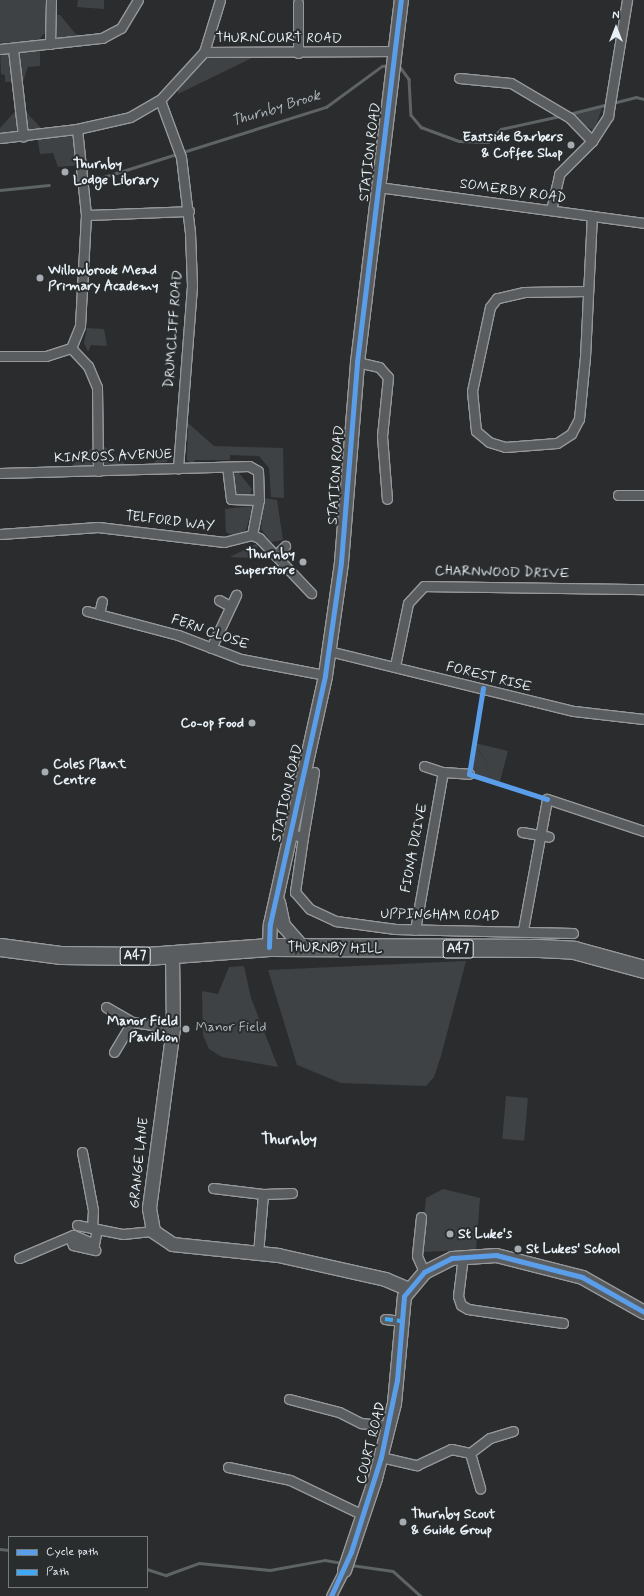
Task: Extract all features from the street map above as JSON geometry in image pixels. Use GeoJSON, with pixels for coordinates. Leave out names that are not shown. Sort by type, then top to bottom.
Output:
{"type":"FeatureCollection","features":[{"type":"Feature","properties":{"kind":"highway","name":"THURNBY HILL"},"geometry":{"type":"LineString","coordinates":[[0,947],[61,955],[172,955],[269,947],[538,940],[644,969]]}},
{"type":"Feature","properties":{"kind":"street"},"geometry":{"type":"LineString","coordinates":[[50,44],[51,0]]}},
{"type":"Feature","properties":{"kind":"street"},"geometry":{"type":"LineString","coordinates":[[0,49],[13,49],[102,38],[121,28],[138,0]]}},
{"type":"Feature","properties":{"kind":"street"},"geometry":{"type":"LineString","coordinates":[[204,52],[220,0]]}},
{"type":"Feature","properties":{"kind":"street","name":"STATION ROAD"},"geometry":{"type":"LineString","coordinates":[[310,909],[295,892],[296,836],[329,652],[341,562],[357,362],[401,0]]}},
{"type":"Feature","properties":{"kind":"street"},"geometry":{"type":"LineString","coordinates":[[551,210],[559,174],[592,141],[608,116],[627,0]]}},
{"type":"Feature","properties":{"kind":"street"},"geometry":{"type":"LineString","coordinates":[[298,3],[298,53]]}},
{"type":"Feature","properties":{"kind":"street"},"geometry":{"type":"LineString","coordinates":[[13,49],[23,136]]}},
{"type":"Feature","properties":{"kind":"street","name":"THURNCOURT ROAD"},"geometry":{"type":"LineString","coordinates":[[0,138],[77,129],[124,119],[160,100],[204,52],[298,53],[394,51]]}},
{"type":"Feature","properties":{"kind":"street"},"geometry":{"type":"LineString","coordinates":[[459,78],[510,83],[570,118],[592,141]]}},
{"type":"Feature","properties":{"kind":"street","name":"DRUMCLIFF ROAD"},"geometry":{"type":"LineString","coordinates":[[160,100],[177,145],[189,211],[192,286],[178,468]]}},
{"type":"Feature","properties":{"kind":"street"},"geometry":{"type":"LineString","coordinates":[[71,348],[80,326],[86,215],[77,129]]}},
{"type":"Feature","properties":{"kind":"street","name":"SOMERBY ROAD"},"geometry":{"type":"LineString","coordinates":[[378,187],[644,223]]}},
{"type":"Feature","properties":{"kind":"street"},"geometry":{"type":"LineString","coordinates":[[86,215],[189,211]]}},
{"type":"Feature","properties":{"kind":"street"},"geometry":{"type":"LineString","coordinates":[[588,291],[524,292],[497,298],[490,307],[472,391],[476,431],[488,442],[505,447],[543,445],[571,434],[580,406],[588,291],[592,216]]}},
{"type":"Feature","properties":{"kind":"street"},"geometry":{"type":"LineString","coordinates":[[0,356],[46,356],[71,348]]}},
{"type":"Feature","properties":{"kind":"street"},"geometry":{"type":"LineString","coordinates":[[71,348],[88,366],[97,387],[98,471]]}},
{"type":"Feature","properties":{"kind":"street"},"geometry":{"type":"LineString","coordinates":[[357,362],[379,367],[388,377],[382,436],[387,499]]}},
{"type":"Feature","properties":{"kind":"street"},"geometry":{"type":"LineString","coordinates":[[227,467],[231,499],[259,500]]}},
{"type":"Feature","properties":{"kind":"street","name":"KINROSS AVENUE"},"geometry":{"type":"LineString","coordinates":[[0,473],[227,467],[257,468],[259,500],[252,535]]}},
{"type":"Feature","properties":{"kind":"street"},"geometry":{"type":"LineString","coordinates":[[618,495],[644,495]]}},
{"type":"Feature","properties":{"kind":"street","name":"TELFORD WAY"},"geometry":{"type":"LineString","coordinates":[[0,534],[98,527],[224,542],[252,535]]}},
{"type":"Feature","properties":{"kind":"street"},"geometry":{"type":"LineString","coordinates":[[252,535],[276,556],[311,593]]}},
{"type":"Feature","properties":{"kind":"street"},"geometry":{"type":"LineString","coordinates":[[276,556],[285,546]]}},
{"type":"Feature","properties":{"kind":"street","name":"CHARNWOOD DRIVE"},"geometry":{"type":"LineString","coordinates":[[395,666],[408,603],[424,586],[644,589]]}},
{"type":"Feature","properties":{"kind":"street"},"geometry":{"type":"LineString","coordinates":[[211,648],[236,595]]}},
{"type":"Feature","properties":{"kind":"street"},"geometry":{"type":"LineString","coordinates":[[219,600],[230,606]]}},
{"type":"Feature","properties":{"kind":"street"},"geometry":{"type":"LineString","coordinates":[[99,614],[102,601]]}},
{"type":"Feature","properties":{"kind":"street","name":"FERN CLOSE"},"geometry":{"type":"LineString","coordinates":[[87,611],[178,635],[241,659],[325,676]]}},
{"type":"Feature","properties":{"kind":"street","name":"FOREST RISE"},"geometry":{"type":"LineString","coordinates":[[329,652],[395,666],[574,711],[644,719]]}},
{"type":"Feature","properties":{"kind":"street"},"geometry":{"type":"LineString","coordinates":[[424,766],[443,772],[469,774]]}},
{"type":"Feature","properties":{"kind":"street","name":"STATION ROAD"},"geometry":{"type":"LineString","coordinates":[[269,947],[268,934],[277,892],[296,836],[314,772]]}},
{"type":"Feature","properties":{"kind":"street","name":"FIONA DRIVE"},"geometry":{"type":"LineString","coordinates":[[415,930],[443,772]]}},
{"type":"Feature","properties":{"kind":"street"},"geometry":{"type":"LineString","coordinates":[[523,930],[544,836],[547,799],[644,830]]}},
{"type":"Feature","properties":{"kind":"street"},"geometry":{"type":"LineString","coordinates":[[522,832],[544,836]]}},
{"type":"Feature","properties":{"kind":"street","name":"STATION ROAD"},"geometry":{"type":"LineString","coordinates":[[277,892],[281,921],[302,947]]}},
{"type":"Feature","properties":{"kind":"street","name":"UPPINGHAM ROAD"},"geometry":{"type":"LineString","coordinates":[[310,909],[336,921],[372,928],[415,930],[523,930],[538,940],[573,933]]}},
{"type":"Feature","properties":{"kind":"street","name":"GRANGE LANE"},"geometry":{"type":"LineString","coordinates":[[153,1231],[149,1217],[152,1173],[173,1028],[172,955]]}},
{"type":"Feature","properties":{"kind":"street"},"geometry":{"type":"LineString","coordinates":[[106,1007],[132,1022],[173,1028]]}},
{"type":"Feature","properties":{"kind":"street"},"geometry":{"type":"LineString","coordinates":[[114,1052],[132,1022]]}},
{"type":"Feature","properties":{"kind":"street"},"geometry":{"type":"LineString","coordinates":[[19,1258],[73,1235],[94,1244],[95,1228],[93,1210],[82,1152]]}},
{"type":"Feature","properties":{"kind":"street"},"geometry":{"type":"LineString","coordinates":[[213,1188],[263,1194],[292,1193]]}},
{"type":"Feature","properties":{"kind":"street"},"geometry":{"type":"LineString","coordinates":[[258,1253],[263,1194]]}},
{"type":"Feature","properties":{"kind":"street"},"geometry":{"type":"LineString","coordinates":[[421,1217],[417,1256],[424,1272]]}},
{"type":"Feature","properties":{"kind":"street"},"geometry":{"type":"LineString","coordinates":[[77,1225],[124,1234],[153,1231],[165,1242],[181,1246],[258,1253],[385,1279],[408,1289],[424,1272],[440,1261],[463,1256],[496,1255],[567,1271],[644,1312]]}},
{"type":"Feature","properties":{"kind":"street"},"geometry":{"type":"LineString","coordinates":[[69,1237],[73,1245],[95,1250]]}},
{"type":"Feature","properties":{"kind":"street"},"geometry":{"type":"LineString","coordinates":[[463,1256],[458,1296],[461,1305],[468,1309],[563,1323]]}},
{"type":"Feature","properties":{"kind":"street","name":"COURT ROAD"},"geometry":{"type":"LineString","coordinates":[[331,1596],[351,1552],[381,1457],[397,1380],[401,1321],[408,1289]]}},
{"type":"Feature","properties":{"kind":"street"},"geometry":{"type":"LineString","coordinates":[[385,1319],[401,1321]]}},
{"type":"Feature","properties":{"kind":"street"},"geometry":{"type":"LineString","coordinates":[[289,1399],[339,1412],[361,1423],[388,1426]]}},
{"type":"Feature","properties":{"kind":"street"},"geometry":{"type":"LineString","coordinates":[[470,1454],[490,1438],[513,1431]]}},
{"type":"Feature","properties":{"kind":"street"},"geometry":{"type":"LineString","coordinates":[[381,1457],[417,1465],[451,1449],[470,1454]]}},
{"type":"Feature","properties":{"kind":"street"},"geometry":{"type":"LineString","coordinates":[[470,1454],[480,1489]]}},
{"type":"Feature","properties":{"kind":"street"},"geometry":{"type":"LineString","coordinates":[[228,1467],[290,1480],[363,1515]]}},
{"type":"Feature","properties":{"kind":"green space"},"geometry":{"type":"Polygon","coordinates":[[[0,0],[48,0],[46,32],[37,41],[0,43],[0,0]]]}},
{"type":"Feature","properties":{"kind":"green space"},"geometry":{"type":"Polygon","coordinates":[[[78,0],[104,0],[104,9],[77,7],[78,0]]]}},
{"type":"Feature","properties":{"kind":"green space"},"geometry":{"type":"Polygon","coordinates":[[[51,14],[60,15],[79,38],[50,44],[51,14]]]}},
{"type":"Feature","properties":{"kind":"green space"},"geometry":{"type":"Polygon","coordinates":[[[40,46],[40,66],[28,67],[23,81],[5,82],[5,75],[1,74],[0,49],[40,46]]]}},
{"type":"Feature","properties":{"kind":"green space"},"geometry":{"type":"Polygon","coordinates":[[[204,52],[262,53],[178,94],[178,84],[204,52]]]}},
{"type":"Feature","properties":{"kind":"green space"},"geometry":{"type":"Polygon","coordinates":[[[603,105],[594,131],[570,115],[572,113],[603,105]]]}},
{"type":"Feature","properties":{"kind":"green space"},"geometry":{"type":"Polygon","coordinates":[[[20,106],[46,133],[75,129],[81,165],[58,167],[53,153],[40,154],[37,135],[0,138],[0,128],[20,106]]]}},
{"type":"Feature","properties":{"kind":"green space"},"geometry":{"type":"Polygon","coordinates":[[[87,328],[104,329],[107,346],[91,345],[88,352],[84,343],[87,328]]]}},
{"type":"Feature","properties":{"kind":"green space"},"geometry":{"type":"Polygon","coordinates":[[[188,423],[214,446],[283,448],[284,498],[271,497],[269,468],[259,456],[230,455],[230,460],[195,460],[193,464],[187,460],[188,423]]]}},
{"type":"Feature","properties":{"kind":"green space"},"geometry":{"type":"Polygon","coordinates":[[[99,442],[131,469],[64,472],[99,442]]]}},
{"type":"Feature","properties":{"kind":"green space"},"geometry":{"type":"Polygon","coordinates":[[[171,450],[167,462],[154,462],[171,450]]]}},
{"type":"Feature","properties":{"kind":"green space"},"geometry":{"type":"Polygon","coordinates":[[[239,473],[252,489],[250,495],[236,496],[233,493],[231,474],[239,473]]]}},
{"type":"Feature","properties":{"kind":"green space"},"geometry":{"type":"Polygon","coordinates":[[[264,498],[277,500],[283,540],[271,542],[261,529],[264,498]]]}},
{"type":"Feature","properties":{"kind":"green space"},"geometry":{"type":"Polygon","coordinates":[[[253,506],[246,530],[235,537],[226,532],[225,509],[253,506]]]}},
{"type":"Feature","properties":{"kind":"green space"},"geometry":{"type":"Polygon","coordinates":[[[258,543],[254,558],[230,557],[258,543]]]}},
{"type":"Feature","properties":{"kind":"green space"},"geometry":{"type":"Polygon","coordinates":[[[475,743],[508,751],[499,785],[469,774],[475,744],[493,775],[475,743]]]}},
{"type":"Feature","properties":{"kind":"green space"},"geometry":{"type":"Polygon","coordinates":[[[466,961],[441,1056],[434,1077],[426,1086],[341,1083],[297,1065],[268,970],[466,961]]]}},
{"type":"Feature","properties":{"kind":"green space","name":"Manor Field"},"geometry":{"type":"Polygon","coordinates":[[[244,966],[251,998],[278,1067],[222,1057],[209,1049],[203,1035],[202,991],[218,994],[229,967],[244,966]]]}},
{"type":"Feature","properties":{"kind":"green space"},"geometry":{"type":"Polygon","coordinates":[[[506,1096],[528,1098],[524,1141],[502,1139],[506,1096]]]}},
{"type":"Feature","properties":{"kind":"green space"},"geometry":{"type":"Polygon","coordinates":[[[443,1189],[480,1198],[476,1250],[421,1252],[426,1198],[443,1189]]]}},
{"type":"Feature","properties":{"kind":"waterway","name":"Thurnby Brook"},"geometry":{"type":"LineString","coordinates":[[398,64],[409,79],[411,115],[421,127],[459,141],[488,142],[501,129],[560,116]]}},
{"type":"Feature","properties":{"kind":"waterway","name":"Thurnby Brook"},"geometry":{"type":"LineString","coordinates":[[91,181],[326,107],[382,66],[389,65]]}},
{"type":"Feature","properties":{"kind":"waterway","name":"Thurnby Brook"},"geometry":{"type":"LineString","coordinates":[[569,114],[636,97],[644,99]]}},
{"type":"Feature","properties":{"kind":"waterway","name":"Thurnby Brook"},"geometry":{"type":"LineString","coordinates":[[0,190],[49,185]]}},
{"type":"Feature","properties":{"kind":"waterway"},"geometry":{"type":"LineString","coordinates":[[0,1549],[8,1550]]}},
{"type":"Feature","properties":{"kind":"waterway"},"geometry":{"type":"LineString","coordinates":[[148,1569],[166,1575],[199,1563],[270,1570],[325,1560],[342,1563]]}},
{"type":"Feature","properties":{"kind":"waterway"},"geometry":{"type":"LineString","coordinates":[[351,1565],[393,1571],[421,1596]]}},
{"type":"Feature","properties":{"kind":"marked path"},"geometry":{"type":"LineString","coordinates":[[385,1319],[401,1321]]}},
{"type":"Feature","properties":{"kind":"cycle path"},"geometry":{"type":"LineString","coordinates":[[269,947],[270,924],[325,675],[341,562],[357,362],[401,0]]}},
{"type":"Feature","properties":{"kind":"cycle path"},"geometry":{"type":"LineString","coordinates":[[483,688],[469,774],[547,799]]}},
{"type":"Feature","properties":{"kind":"cycle path"},"geometry":{"type":"LineString","coordinates":[[331,1596],[351,1552],[381,1457],[397,1380],[404,1296],[424,1272],[452,1258],[496,1255],[582,1277],[644,1312]]}},
{"type":"Feature","properties":{"kind":"place","name":"Eastside Barbers & Coffee Shop"},"geometry":{"type":"Point","coordinates":[571,145]}},
{"type":"Feature","properties":{"kind":"place","name":"Thurnby Lodge Library"},"geometry":{"type":"Point","coordinates":[65,172]}},
{"type":"Feature","properties":{"kind":"place","name":"Willowbrook Mead Primary Academy"},"geometry":{"type":"Point","coordinates":[40,278]}},
{"type":"Feature","properties":{"kind":"place","name":"Thurnby Superstore"},"geometry":{"type":"Point","coordinates":[303,562]}},
{"type":"Feature","properties":{"kind":"place","name":"Co-op Food"},"geometry":{"type":"Point","coordinates":[252,723]}},
{"type":"Feature","properties":{"kind":"place","name":"Coles Plant Centre"},"geometry":{"type":"Point","coordinates":[45,772]}},
{"type":"Feature","properties":{"kind":"place","name":"Manor Field Pavillion"},"geometry":{"type":"Point","coordinates":[186,1029]}},
{"type":"Feature","properties":{"kind":"place","name":"St Luke's"},"geometry":{"type":"Point","coordinates":[450,1234]}},
{"type":"Feature","properties":{"kind":"place","name":"St Lukes' School"},"geometry":{"type":"Point","coordinates":[518,1249]}},
{"type":"Feature","properties":{"kind":"place","name":"Thurnby Scout & Guide Group"},"geometry":{"type":"Point","coordinates":[403,1522]}},
{"type":"Feature","properties":{"kind":"district","name":"Thurnby"},"geometry":{"type":"Point","coordinates":[289,1140]}}]}
